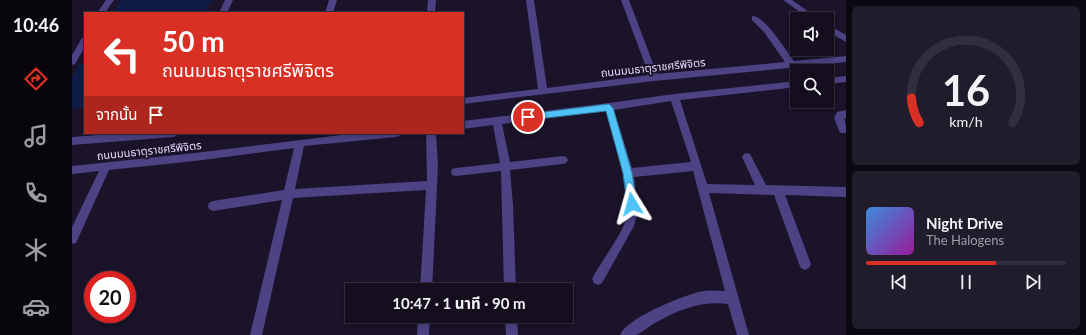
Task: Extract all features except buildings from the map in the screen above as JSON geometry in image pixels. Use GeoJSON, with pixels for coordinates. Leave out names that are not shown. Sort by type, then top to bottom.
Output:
{"type":"FeatureCollection","features":[{"type":"Feature","properties":{"kind":"street"},"geometry":{"type":"LineString","coordinates":[[102,12],[110,0]]}},
{"type":"Feature","properties":{"kind":"street"},"geometry":{"type":"LineString","coordinates":[[224,12],[229,0]]}},
{"type":"Feature","properties":{"kind":"street"},"geometry":{"type":"LineString","coordinates":[[329,12],[333,0]]}},
{"type":"Feature","properties":{"kind":"street"},"geometry":{"type":"LineString","coordinates":[[431,12],[432,0]]}},
{"type":"Feature","properties":{"kind":"street"},"geometry":{"type":"LineString","coordinates":[[530,0],[543,91]]}},
{"type":"Feature","properties":{"kind":"street"},"geometry":{"type":"LineString","coordinates":[[625,0],[654,78]]}},
{"type":"Feature","properties":{"kind":"street"},"geometry":{"type":"LineString","coordinates":[[787,0],[805,12]]}},
{"type":"Feature","properties":{"kind":"street"},"geometry":{"type":"LineString","coordinates":[[756,18],[771,35],[791,64]]}},
{"type":"Feature","properties":{"kind":"street"},"geometry":{"type":"LineString","coordinates":[[834,31],[846,39]]}},
{"type":"Feature","properties":{"kind":"street"},"geometry":{"type":"LineString","coordinates":[[72,62],[84,42]]}},
{"type":"Feature","properties":{"kind":"street","name":"ถนนมนธาตุราชศรีพิจิตร"},"geometry":{"type":"LineString","coordinates":[[817,64],[846,59]]}},
{"type":"Feature","properties":{"kind":"street","name":"ถนนมนธาตุราชศรีพิจิตร"},"geometry":{"type":"LineString","coordinates":[[464,101],[654,78],[790,68]]}},
{"type":"Feature","properties":{"kind":"street"},"geometry":{"type":"LineString","coordinates":[[834,80],[846,79]]}},
{"type":"Feature","properties":{"kind":"street"},"geometry":{"type":"LineString","coordinates":[[464,125],[609,108],[674,97],[790,85]]}},
{"type":"Feature","properties":{"kind":"street"},"geometry":{"type":"LineString","coordinates":[[674,97],[697,166],[743,335]]}},
{"type":"Feature","properties":{"kind":"street"},"geometry":{"type":"LineString","coordinates":[[598,279],[629,226],[632,217],[632,204],[627,173],[609,108]]}},
{"type":"Feature","properties":{"kind":"street"},"geometry":{"type":"LineString","coordinates":[[843,130],[839,118],[840,115],[846,114]]}},
{"type":"Feature","properties":{"kind":"street"},"geometry":{"type":"LineString","coordinates":[[497,121],[505,166],[510,283]]}},
{"type":"Feature","properties":{"kind":"street","name":"ถนนมนธาตุราชศรีพิจิตร"},"geometry":{"type":"LineString","coordinates":[[72,141],[160,134]]}},
{"type":"Feature","properties":{"kind":"street","name":"ถนนมนธาตุราชศรีพิจิตร"},"geometry":{"type":"LineString","coordinates":[[72,170],[387,134]]}},
{"type":"Feature","properties":{"kind":"street"},"geometry":{"type":"LineString","coordinates":[[426,283],[433,166],[431,134]]}},
{"type":"Feature","properties":{"kind":"street"},"geometry":{"type":"LineString","coordinates":[[256,335],[290,194],[300,144]]}},
{"type":"Feature","properties":{"kind":"street"},"geometry":{"type":"LineString","coordinates":[[746,157],[763,190]]}},
{"type":"Feature","properties":{"kind":"street"},"geometry":{"type":"LineString","coordinates":[[456,172],[563,160]]}},
{"type":"Feature","properties":{"kind":"street"},"geometry":{"type":"LineString","coordinates":[[627,173],[697,166]]}},
{"type":"Feature","properties":{"kind":"street"},"geometry":{"type":"LineString","coordinates":[[72,239],[106,167]]}},
{"type":"Feature","properties":{"kind":"street"},"geometry":{"type":"LineString","coordinates":[[214,206],[290,194],[432,185]]}},
{"type":"Feature","properties":{"kind":"street"},"geometry":{"type":"LineString","coordinates":[[703,188],[846,192]]}},
{"type":"Feature","properties":{"kind":"street"},"geometry":{"type":"LineString","coordinates":[[778,190],[805,264]]}},
{"type":"Feature","properties":{"kind":"street"},"geometry":{"type":"LineString","coordinates":[[626,335],[633,328],[659,314],[689,301],[705,297],[732,298]]}},
{"type":"Feature","properties":{"kind":"street"},"geometry":{"type":"LineString","coordinates":[[423,335],[424,323]]}},
{"type":"Feature","properties":{"kind":"street"},"geometry":{"type":"LineString","coordinates":[[511,323],[512,335]]}},
{"type":"Feature","properties":{"kind":"water"},"geometry":{"type":"Polygon","coordinates":[[[121,0],[212,0],[206,12],[113,12],[121,0]]]}},
{"type":"Feature","properties":{"kind":"water"},"geometry":{"type":"Polygon","coordinates":[[[79,64],[84,64],[84,108],[72,109],[72,77],[79,64]]]}},
{"type":"Feature","properties":{"kind":"route"},"geometry":{"type":"LineString","coordinates":[[528,117],[587,109],[609,108],[627,173],[632,204]]}}]}
